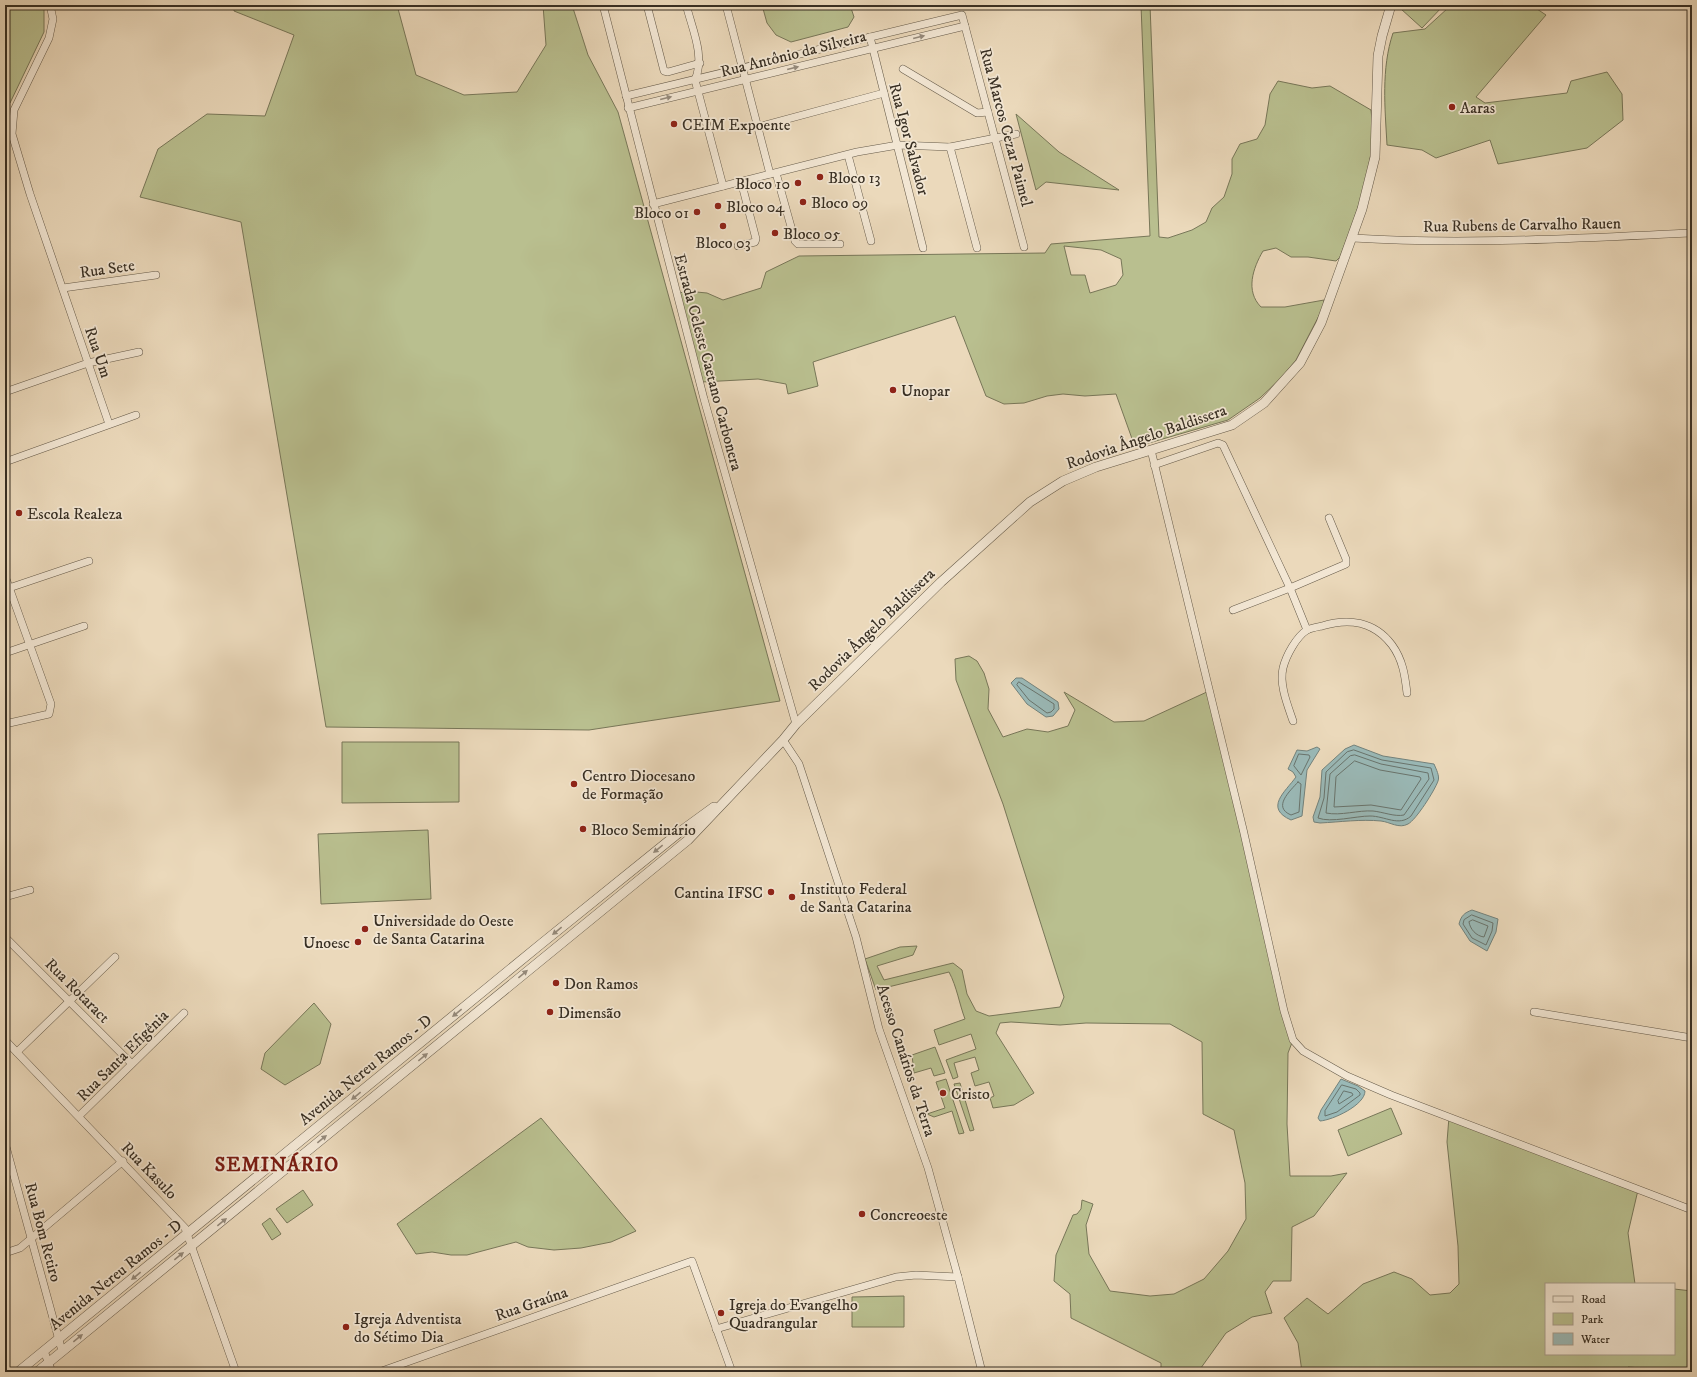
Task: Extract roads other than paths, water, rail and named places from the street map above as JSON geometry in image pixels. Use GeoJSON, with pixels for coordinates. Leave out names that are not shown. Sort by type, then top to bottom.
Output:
{"type":"FeatureCollection","features":[{"type":"Feature","properties":{"kind":"street","name":"Rua Um"},"geometry":{"type":"LineString","coordinates":[[50,5],[53,19],[49,38],[14,110],[12,134],[18,156],[109,424]]}},
{"type":"Feature","properties":{"kind":"street","name":"Estrada Celeste Caetano Carbonera"},"geometry":{"type":"LineString","coordinates":[[603,5],[628,108],[704,399],[796,724]]}},
{"type":"Feature","properties":{"kind":"street"},"geometry":{"type":"LineString","coordinates":[[647,5],[664,71],[668,72],[700,63]]}},
{"type":"Feature","properties":{"kind":"street"},"geometry":{"type":"LineString","coordinates":[[726,5],[758,127],[795,241],[798,244],[840,244]]}},
{"type":"Feature","properties":{"kind":"street","name":"Rodovia Ângelo Baldissera"},"geometry":{"type":"LineString","coordinates":[[796,724],[951,572],[1030,502],[1063,481],[1096,467],[1232,425],[1264,403],[1284,383],[1300,363],[1321,324],[1353,238],[1362,209],[1375,157],[1378,56],[1382,36],[1392,5]]}},
{"type":"Feature","properties":{"kind":"street"},"geometry":{"type":"LineString","coordinates":[[687,8],[700,63],[695,80],[723,186]]}},
{"type":"Feature","properties":{"kind":"street","name":"Rua Antônio da Silveira"},"geometry":{"type":"LineString","coordinates":[[626,96],[742,69],[962,14]]}},
{"type":"Feature","properties":{"kind":"street","name":"Rua Marcos Cezar Paimel"},"geometry":{"type":"LineString","coordinates":[[962,14],[1024,247]]}},
{"type":"Feature","properties":{"kind":"street","name":"Rua Antônio da Silveira"},"geometry":{"type":"LineString","coordinates":[[628,108],[965,26]]}},
{"type":"Feature","properties":{"kind":"street","name":"Rua Igor Salvador"},"geometry":{"type":"LineString","coordinates":[[870,37],[924,248]]}},
{"type":"Feature","properties":{"kind":"street"},"geometry":{"type":"LineString","coordinates":[[903,69],[977,113],[988,112]]}},
{"type":"Feature","properties":{"kind":"street"},"geometry":{"type":"LineString","coordinates":[[758,127],[884,93]]}},
{"type":"Feature","properties":{"kind":"street"},"geometry":{"type":"LineString","coordinates":[[653,204],[848,154],[898,145],[950,147],[1016,134]]}},
{"type":"Feature","properties":{"kind":"street"},"geometry":{"type":"LineString","coordinates":[[950,147],[976,248]]}},
{"type":"Feature","properties":{"kind":"street"},"geometry":{"type":"LineString","coordinates":[[848,154],[871,241]]}},
{"type":"Feature","properties":{"kind":"street"},"geometry":{"type":"LineString","coordinates":[[738,246],[755,242],[756,239],[741,181]]}},
{"type":"Feature","properties":{"kind":"street","name":"Rua Rubens de Carvalho Rauen"},"geometry":{"type":"LineString","coordinates":[[1353,238],[1389,240],[1506,241],[1692,233]]}},
{"type":"Feature","properties":{"kind":"street","name":"Rua Sete"},"geometry":{"type":"LineString","coordinates":[[63,288],[156,275]]}},
{"type":"Feature","properties":{"kind":"street"},"geometry":{"type":"LineString","coordinates":[[5,392],[88,363],[139,352]]}},
{"type":"Feature","properties":{"kind":"street"},"geometry":{"type":"LineString","coordinates":[[5,462],[136,415]]}},
{"type":"Feature","properties":{"kind":"street"},"geometry":{"type":"LineString","coordinates":[[1154,465],[1218,443],[1223,445],[1290,588],[1307,630]]}},
{"type":"Feature","properties":{"kind":"street"},"geometry":{"type":"LineString","coordinates":[[1151,450],[1243,829],[1284,1011],[1293,1040],[1303,1051],[1372,1087],[1692,1210]]}},
{"type":"Feature","properties":{"kind":"street"},"geometry":{"type":"LineString","coordinates":[[1233,610],[1346,564],[1346,559],[1329,518]]}},
{"type":"Feature","properties":{"kind":"street"},"geometry":{"type":"LineString","coordinates":[[7,588],[89,561]]}},
{"type":"Feature","properties":{"kind":"street"},"geometry":{"type":"LineString","coordinates":[[5,576],[7,588],[30,644],[51,704],[50,714],[5,724]]}},
{"type":"Feature","properties":{"kind":"street"},"geometry":{"type":"LineString","coordinates":[[1292,721],[1283,685],[1283,669],[1288,654],[1307,630],[1337,621],[1355,621],[1370,626],[1392,644],[1400,657],[1405,671],[1407,693]]}},
{"type":"Feature","properties":{"kind":"street"},"geometry":{"type":"LineString","coordinates":[[5,653],[84,626]]}},
{"type":"Feature","properties":{"kind":"street","name":"Avenida Nereu Ramos - D"},"geometry":{"type":"LineString","coordinates":[[37,1372],[688,840],[783,740],[796,724]]}},
{"type":"Feature","properties":{"kind":"street","name":"Acesso Canários da Terra"},"geometry":{"type":"LineString","coordinates":[[783,740],[799,764],[818,816],[856,937],[879,1029],[902,1090],[928,1168],[982,1372]]}},
{"type":"Feature","properties":{"kind":"street","name":"Avenida Nereu Ramos - D"},"geometry":{"type":"LineString","coordinates":[[18,1372],[680,831],[734,792]]}},
{"type":"Feature","properties":{"kind":"street"},"geometry":{"type":"LineString","coordinates":[[5,897],[30,890]]}},
{"type":"Feature","properties":{"kind":"street","name":"Rua Rotaract"},"geometry":{"type":"LineString","coordinates":[[5,937],[132,1063]]}},
{"type":"Feature","properties":{"kind":"street"},"geometry":{"type":"LineString","coordinates":[[17,1052],[115,957]]}},
{"type":"Feature","properties":{"kind":"street"},"geometry":{"type":"LineString","coordinates":[[1534,1012],[1692,1038]]}},
{"type":"Feature","properties":{"kind":"street","name":"Rua Santa Efigênia"},"geometry":{"type":"LineString","coordinates":[[79,1116],[184,1013]]}},
{"type":"Feature","properties":{"kind":"street"},"geometry":{"type":"LineString","coordinates":[[438,1028],[446,1038]]}},
{"type":"Feature","properties":{"kind":"street","name":"Rua Kasulo"},"geometry":{"type":"LineString","coordinates":[[5,1040],[155,1194],[185,1228],[236,1372]]}},
{"type":"Feature","properties":{"kind":"street","name":"Rua Bom Retiro"},"geometry":{"type":"LineString","coordinates":[[5,1143],[8,1164],[31,1238],[62,1351]]}},
{"type":"Feature","properties":{"kind":"street"},"geometry":{"type":"LineString","coordinates":[[5,1254],[20,1248],[123,1161]]}},
{"type":"Feature","properties":{"kind":"street","name":"Rua Graúna"},"geometry":{"type":"LineString","coordinates":[[379,1372],[692,1261],[716,1329]]}},
{"type":"Feature","properties":{"kind":"street"},"geometry":{"type":"LineString","coordinates":[[732,1372],[716,1329],[896,1277],[916,1275],[958,1277]]}},
{"type":"Feature","properties":{"kind":"street"},"geometry":{"type":"LineString","coordinates":[[44,1351],[52,1372]]}},
{"type":"Feature","properties":{"kind":"water"},"geometry":{"type":"Polygon","coordinates":[[[1016,678],[1022,678],[1058,702],[1059,709],[1053,716],[1046,717],[1027,704],[1011,683],[1016,678]]]}},
{"type":"Feature","properties":{"kind":"water"},"geometry":{"type":"Polygon","coordinates":[[[1354,745],[1383,756],[1434,764],[1438,772],[1438,781],[1420,811],[1408,824],[1398,826],[1373,820],[1320,823],[1314,822],[1313,817],[1320,797],[1322,770],[1345,749],[1354,745]]]}},
{"type":"Feature","properties":{"kind":"water"},"geometry":{"type":"Polygon","coordinates":[[[1317,747],[1320,749],[1307,770],[1302,816],[1291,820],[1283,815],[1279,810],[1278,805],[1282,794],[1296,777],[1293,772],[1288,769],[1297,750],[1307,751],[1317,747]]]}},
{"type":"Feature","properties":{"kind":"water"},"geometry":{"type":"Polygon","coordinates":[[[1472,910],[1498,919],[1496,932],[1487,951],[1470,941],[1459,924],[1463,915],[1472,910]]]}},
{"type":"Feature","properties":{"kind":"water"},"geometry":{"type":"Polygon","coordinates":[[[1341,1079],[1358,1086],[1365,1091],[1364,1096],[1354,1106],[1340,1115],[1320,1121],[1318,1118],[1321,1110],[1341,1079]]]}},
{"type":"Feature","properties":{"kind":"place","name":"Aaras"},"geometry":{"type":"Point","coordinates":[1452,107]}},
{"type":"Feature","properties":{"kind":"place","name":"CEIM Expoente"},"geometry":{"type":"Point","coordinates":[674,124]}},
{"type":"Feature","properties":{"kind":"place","name":"Bloco 13"},"geometry":{"type":"Point","coordinates":[820,177]}},
{"type":"Feature","properties":{"kind":"place","name":"Bloco 10"},"geometry":{"type":"Point","coordinates":[798,183]}},
{"type":"Feature","properties":{"kind":"place","name":"Bloco 09"},"geometry":{"type":"Point","coordinates":[803,202]}},
{"type":"Feature","properties":{"kind":"place","name":"Bloco 04"},"geometry":{"type":"Point","coordinates":[718,206]}},
{"type":"Feature","properties":{"kind":"place","name":"Bloco 01"},"geometry":{"type":"Point","coordinates":[697,212]}},
{"type":"Feature","properties":{"kind":"place","name":"Bloco 03"},"geometry":{"type":"Point","coordinates":[723,226]}},
{"type":"Feature","properties":{"kind":"place","name":"Bloco 05"},"geometry":{"type":"Point","coordinates":[775,233]}},
{"type":"Feature","properties":{"kind":"place","name":"Unopar"},"geometry":{"type":"Point","coordinates":[893,390]}},
{"type":"Feature","properties":{"kind":"place","name":"Escola Realeza"},"geometry":{"type":"Point","coordinates":[19,513]}},
{"type":"Feature","properties":{"kind":"place","name":"Centro Diocesano de Formação"},"geometry":{"type":"Point","coordinates":[574,784]}},
{"type":"Feature","properties":{"kind":"place","name":"Bloco Seminário"},"geometry":{"type":"Point","coordinates":[583,829]}},
{"type":"Feature","properties":{"kind":"place","name":"Cantina IFSC"},"geometry":{"type":"Point","coordinates":[771,892]}},
{"type":"Feature","properties":{"kind":"place","name":"Instituto Federal de Santa Catarina"},"geometry":{"type":"Point","coordinates":[792,897]}},
{"type":"Feature","properties":{"kind":"place","name":"Universidade do Oeste de Santa Catarina"},"geometry":{"type":"Point","coordinates":[365,929]}},
{"type":"Feature","properties":{"kind":"place","name":"Unoesc"},"geometry":{"type":"Point","coordinates":[358,942]}},
{"type":"Feature","properties":{"kind":"place","name":"Don Ramos"},"geometry":{"type":"Point","coordinates":[556,983]}},
{"type":"Feature","properties":{"kind":"place","name":"Dimensão"},"geometry":{"type":"Point","coordinates":[550,1012]}},
{"type":"Feature","properties":{"kind":"place","name":"Cristo"},"geometry":{"type":"Point","coordinates":[943,1093]}},
{"type":"Feature","properties":{"kind":"place","name":"Concreoeste"},"geometry":{"type":"Point","coordinates":[862,1214]}},
{"type":"Feature","properties":{"kind":"place","name":"Igreja do Evangelho Quadrangular"},"geometry":{"type":"Point","coordinates":[721,1313]}},
{"type":"Feature","properties":{"kind":"place","name":"Igreja Adventista do Sétimo Dia"},"geometry":{"type":"Point","coordinates":[346,1327]}},
{"type":"Feature","properties":{"kind":"district","name":"SEMINÁRIO"},"geometry":{"type":"Point","coordinates":[277,1164]}}]}
